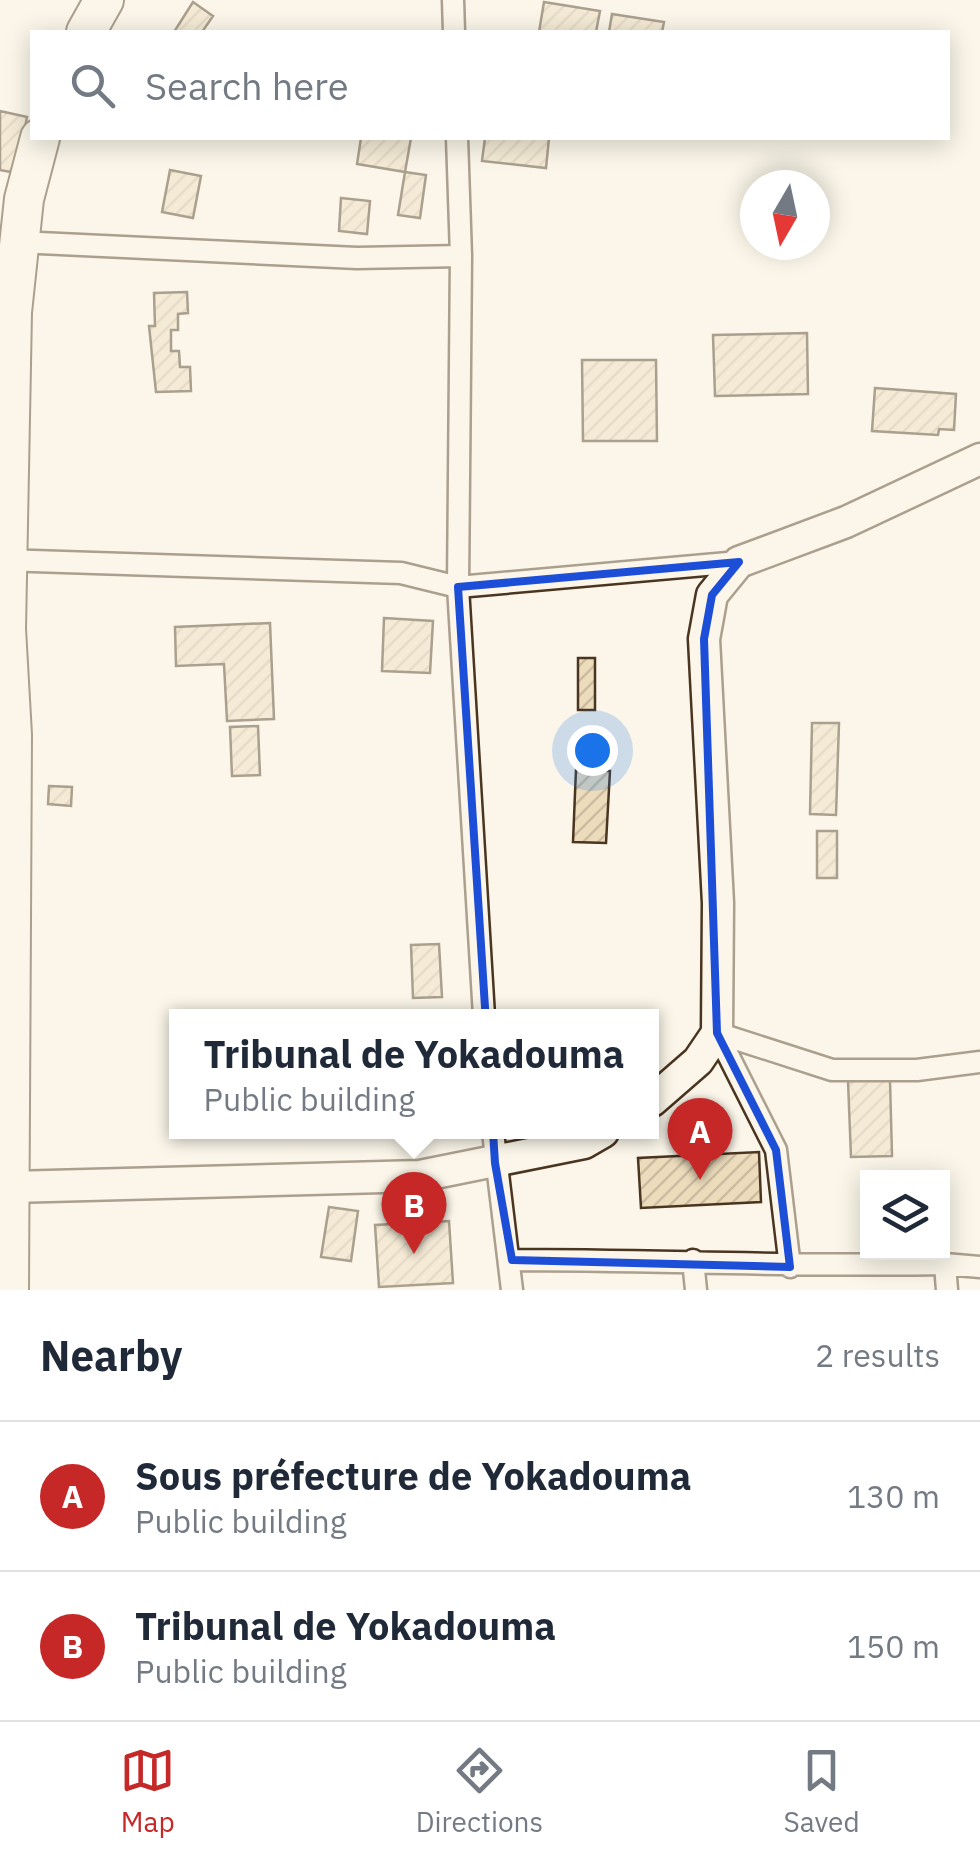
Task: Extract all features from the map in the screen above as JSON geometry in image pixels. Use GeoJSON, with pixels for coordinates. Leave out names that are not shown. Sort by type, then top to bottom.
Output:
{"type":"FeatureCollection","features":[{"type":"Feature","properties":{"kind":"highway"},"geometry":{"type":"LineString","coordinates":[[87,30],[104,0]]}},
{"type":"Feature","properties":{"kind":"highway"},"geometry":{"type":"LineString","coordinates":[[8,1290],[5,560],[12,312],[18,242],[40,140]]}},
{"type":"Feature","properties":{"kind":"street"},"geometry":{"type":"LineString","coordinates":[[453,0],[454,30]]}},
{"type":"Feature","properties":{"kind":"street"},"geometry":{"type":"LineString","coordinates":[[457,140],[461,256],[458,586],[484,1009]]}},
{"type":"Feature","properties":{"kind":"street"},"geometry":{"type":"LineString","coordinates":[[18,242],[357,258],[461,256]]}},
{"type":"Feature","properties":{"kind":"street"},"geometry":{"type":"LineString","coordinates":[[5,560],[401,572],[458,586],[739,562],[846,522],[980,458]]}},
{"type":"Feature","properties":{"kind":"street"},"geometry":{"type":"LineString","coordinates":[[739,562],[712,595],[704,640],[718,902],[717,1033],[776,1150],[790,1267]]}},
{"type":"Feature","properties":{"kind":"street"},"geometry":{"type":"LineString","coordinates":[[717,1033],[832,1070],[949,1068],[980,1062]]}},
{"type":"Feature","properties":{"kind":"street"},"geometry":{"type":"LineString","coordinates":[[659,1095],[698,1061],[717,1033]]}},
{"type":"Feature","properties":{"kind":"street"},"geometry":{"type":"LineString","coordinates":[[493,1139],[512,1260],[512,1290]]}},
{"type":"Feature","properties":{"kind":"street"},"geometry":{"type":"LineString","coordinates":[[6,1188],[420,1176],[495,1163],[591,1139]]}},
{"type":"Feature","properties":{"kind":"street"},"geometry":{"type":"LineString","coordinates":[[512,1260],[693,1260],[790,1267],[980,1266]]}},
{"type":"Feature","properties":{"kind":"street"},"geometry":{"type":"LineString","coordinates":[[693,1260],[696,1290]]}},
{"type":"Feature","properties":{"kind":"street"},"geometry":{"type":"LineString","coordinates":[[945,1264],[947,1290]]}},
{"type":"Feature","properties":{"kind":"highlighted area"},"geometry":{"type":"Polygon","coordinates":[[[739,562],[712,595],[704,639],[717,1033],[776,1150],[790,1267],[512,1260],[495,1163],[458,587],[739,562]]]}},
{"type":"Feature","properties":{"kind":"building"},"geometry":{"type":"Polygon","coordinates":[[[193,2],[213,16],[203,30],[175,30],[193,2]]]}},
{"type":"Feature","properties":{"kind":"building"},"geometry":{"type":"Polygon","coordinates":[[[544,2],[600,11],[596,30],[539,30],[544,2]]]}},
{"type":"Feature","properties":{"kind":"building"},"geometry":{"type":"Polygon","coordinates":[[[612,14],[664,22],[662,30],[609,30],[612,14]]]}},
{"type":"Feature","properties":{"kind":"building"},"geometry":{"type":"Polygon","coordinates":[[[0,111],[27,117],[16,173],[0,170],[0,111]]]}},
{"type":"Feature","properties":{"kind":"building"},"geometry":{"type":"Polygon","coordinates":[[[361,140],[411,140],[405,172],[357,164],[361,140]]]}},
{"type":"Feature","properties":{"kind":"building"},"geometry":{"type":"Polygon","coordinates":[[[485,140],[549,140],[546,168],[482,161],[485,140]]]}},
{"type":"Feature","properties":{"kind":"building"},"geometry":{"type":"Polygon","coordinates":[[[170,170],[201,176],[193,218],[162,212],[170,170]]]}},
{"type":"Feature","properties":{"kind":"building"},"geometry":{"type":"Polygon","coordinates":[[[405,172],[426,175],[420,218],[398,215],[405,172]]]}},
{"type":"Feature","properties":{"kind":"building"},"geometry":{"type":"Polygon","coordinates":[[[341,198],[370,201],[367,234],[339,231],[341,198]]]}},
{"type":"Feature","properties":{"kind":"building"},"geometry":{"type":"Polygon","coordinates":[[[187,292],[188,313],[178,314],[178,330],[171,330],[171,351],[179,351],[180,367],[190,367],[191,391],[156,392],[149,326],[155,326],[154,293],[187,292]]]}},
{"type":"Feature","properties":{"kind":"building"},"geometry":{"type":"Polygon","coordinates":[[[807,333],[808,394],[715,396],[713,335],[807,333]]]}},
{"type":"Feature","properties":{"kind":"building"},"geometry":{"type":"Polygon","coordinates":[[[582,360],[656,360],[657,441],[583,441],[582,360]]]}},
{"type":"Feature","properties":{"kind":"building"},"geometry":{"type":"Polygon","coordinates":[[[875,388],[956,394],[954,430],[939,429],[938,435],[872,431],[875,388]]]}},
{"type":"Feature","properties":{"kind":"building"},"geometry":{"type":"Polygon","coordinates":[[[384,618],[433,621],[430,673],[382,671],[384,618]]]}},
{"type":"Feature","properties":{"kind":"building"},"geometry":{"type":"Polygon","coordinates":[[[270,623],[274,719],[227,721],[224,664],[176,666],[175,627],[270,623]]]}},
{"type":"Feature","properties":{"kind":"building"},"geometry":{"type":"Polygon","coordinates":[[[578,658],[595,658],[595,710],[578,710],[578,658]]]}},
{"type":"Feature","properties":{"kind":"building"},"geometry":{"type":"Polygon","coordinates":[[[812,723],[839,723],[836,815],[810,814],[812,723]]]}},
{"type":"Feature","properties":{"kind":"building"},"geometry":{"type":"Polygon","coordinates":[[[258,726],[260,775],[232,776],[230,727],[258,726]]]}},
{"type":"Feature","properties":{"kind":"building"},"geometry":{"type":"Polygon","coordinates":[[[576,769],[610,771],[606,843],[573,842],[576,769]]]}},
{"type":"Feature","properties":{"kind":"building"},"geometry":{"type":"Polygon","coordinates":[[[49,786],[72,787],[71,806],[48,804],[49,786]]]}},
{"type":"Feature","properties":{"kind":"building"},"geometry":{"type":"Polygon","coordinates":[[[817,831],[837,831],[837,878],[817,878],[817,831]]]}},
{"type":"Feature","properties":{"kind":"building"},"geometry":{"type":"Polygon","coordinates":[[[439,944],[442,997],[413,998],[411,945],[439,944]]]}},
{"type":"Feature","properties":{"kind":"building"},"geometry":{"type":"Polygon","coordinates":[[[890,1080],[892,1156],[851,1157],[848,1081],[890,1080]]]}},
{"type":"Feature","properties":{"kind":"building"},"geometry":{"type":"Polygon","coordinates":[[[759,1152],[761,1202],[641,1208],[638,1158],[759,1152]]]}},
{"type":"Feature","properties":{"kind":"building"},"geometry":{"type":"Polygon","coordinates":[[[329,1207],[358,1211],[351,1261],[321,1257],[329,1207]]]}},
{"type":"Feature","properties":{"kind":"building"},"geometry":{"type":"Polygon","coordinates":[[[449,1221],[453,1283],[379,1287],[375,1225],[449,1221]]]}},
{"type":"Feature","properties":{"kind":"place","name":"Sous préfecture de Yokadouma"},"geometry":{"type":"Point","coordinates":[700,1180]}},
{"type":"Feature","properties":{"kind":"place","name":"Tribunal de Yokadouma"},"geometry":{"type":"Point","coordinates":[414,1254]}}]}
